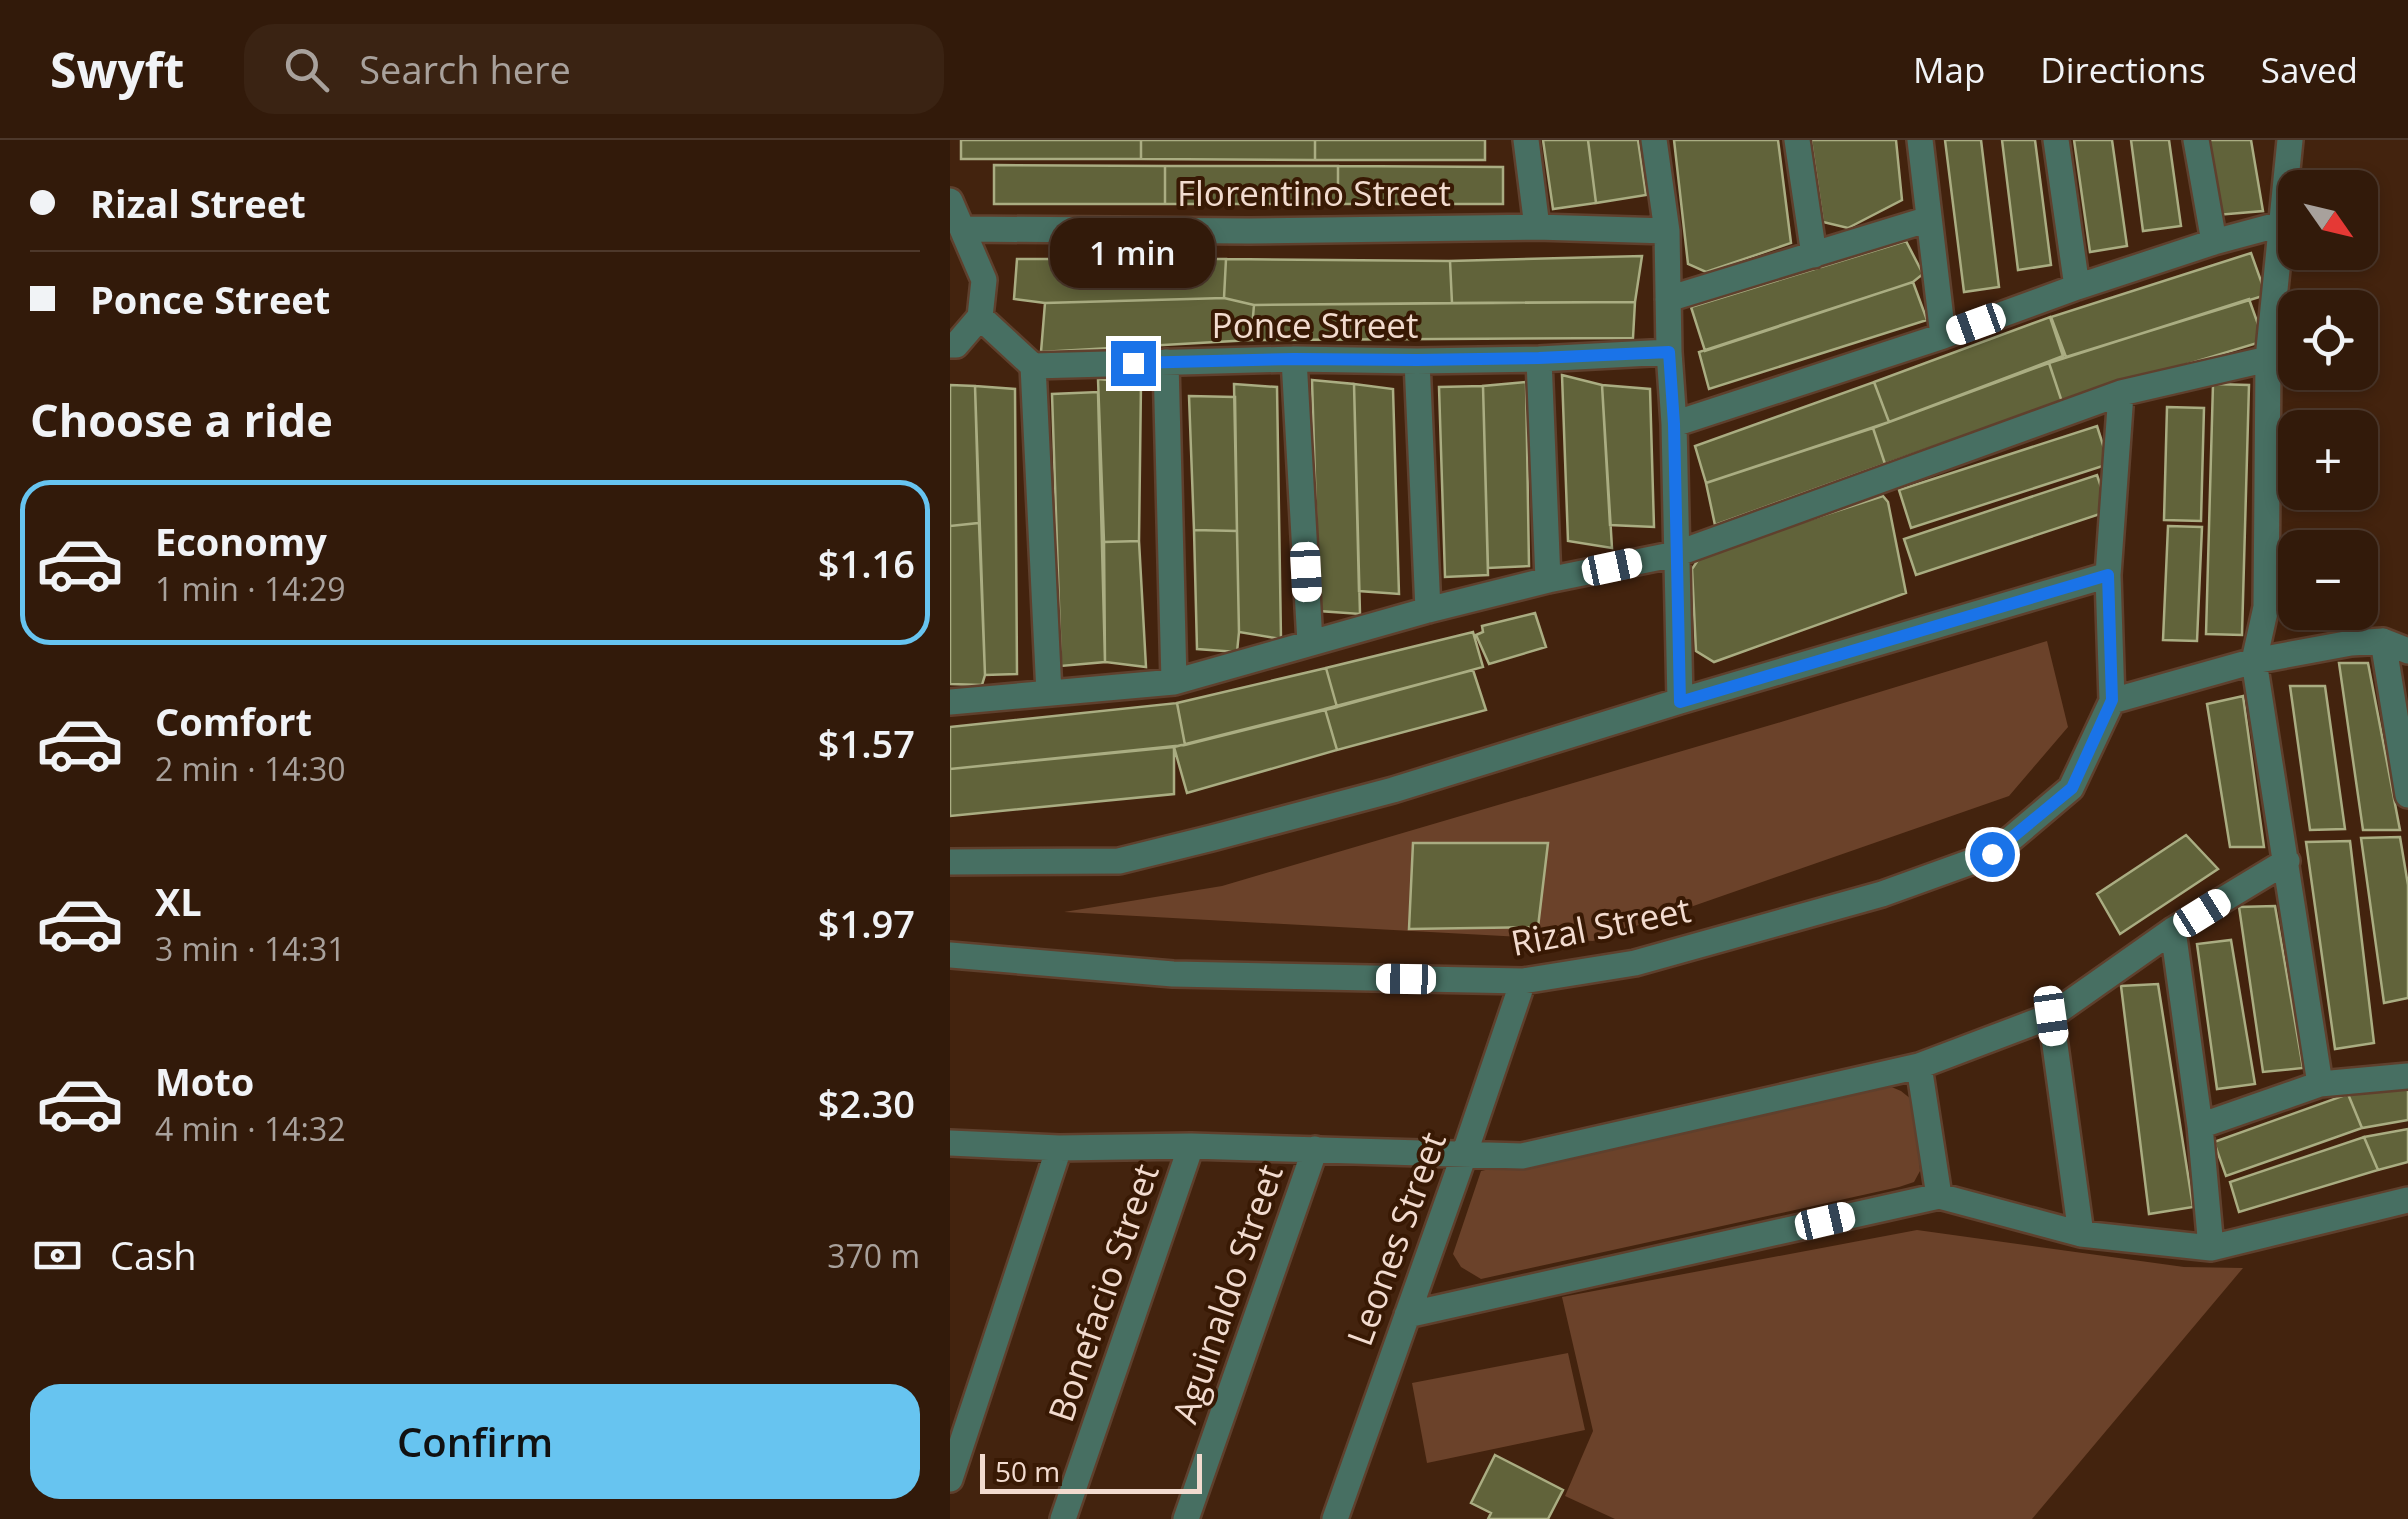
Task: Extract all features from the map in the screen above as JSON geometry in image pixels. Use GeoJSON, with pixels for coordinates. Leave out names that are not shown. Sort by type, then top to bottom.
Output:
{"type":"FeatureCollection","features":[{"type":"Feature","properties":{"kind":"street"},"geometry":{"type":"LineString","coordinates":[[1526,140],[1536,227]]}},
{"type":"Feature","properties":{"kind":"street"},"geometry":{"type":"LineString","coordinates":[[1654,140],[1666,230],[1680,702]]}},
{"type":"Feature","properties":{"kind":"street"},"geometry":{"type":"LineString","coordinates":[[1798,140],[1814,256]]}},
{"type":"Feature","properties":{"kind":"street"},"geometry":{"type":"LineString","coordinates":[[1920,140],[1942,336]]}},
{"type":"Feature","properties":{"kind":"street"},"geometry":{"type":"LineString","coordinates":[[2056,140],[2077,287]]}},
{"type":"Feature","properties":{"kind":"street"},"geometry":{"type":"LineString","coordinates":[[2196,140],[2214,242]]}},
{"type":"Feature","properties":{"kind":"street"},"geometry":{"type":"LineString","coordinates":[[2287,170],[2290,140]]}},
{"type":"Feature","properties":{"kind":"street"},"geometry":{"type":"LineString","coordinates":[[950,201],[984,280],[980,316],[950,346]]}},
{"type":"Feature","properties":{"kind":"street"},"geometry":{"type":"LineString","coordinates":[[1668,299],[1929,219]]}},
{"type":"Feature","properties":{"kind":"street"},"geometry":{"type":"LineString","coordinates":[[1674,424],[2077,287],[2278,225]]}},
{"type":"Feature","properties":{"kind":"street","name":"Florentino Street"},"geometry":{"type":"LineString","coordinates":[[963,229],[1666,230]]}},
{"type":"Feature","properties":{"kind":"street"},"geometry":{"type":"LineString","coordinates":[[2278,255],[2268,359],[2266,607],[2254,661],[2320,1084]]}},
{"type":"Feature","properties":{"kind":"street"},"geometry":{"type":"LineString","coordinates":[[980,316],[1033,366],[1049,693]]}},
{"type":"Feature","properties":{"kind":"street","name":"Ponce Street"},"geometry":{"type":"LineString","coordinates":[[1033,366],[1539,358],[1669,352]]}},
{"type":"Feature","properties":{"kind":"street"},"geometry":{"type":"LineString","coordinates":[[1539,358],[1548,580]]}},
{"type":"Feature","properties":{"kind":"street"},"geometry":{"type":"LineString","coordinates":[[1294,359],[1310,643]]}},
{"type":"Feature","properties":{"kind":"street"},"geometry":{"type":"LineString","coordinates":[[950,702],[1174,682],[1428,610],[1676,554],[2121,392],[2268,359]]}},
{"type":"Feature","properties":{"kind":"street"},"geometry":{"type":"LineString","coordinates":[[1417,360],[1428,610]]}},
{"type":"Feature","properties":{"kind":"street"},"geometry":{"type":"LineString","coordinates":[[1166,362],[1174,682]]}},
{"type":"Feature","properties":{"kind":"street"},"geometry":{"type":"LineString","coordinates":[[2121,392],[2108,575],[2112,700],[2254,661],[2350,642],[2384,641],[2408,651]]}},
{"type":"Feature","properties":{"kind":"street"},"geometry":{"type":"LineString","coordinates":[[950,862],[1119,860],[1394,790],[2108,575]]}},
{"type":"Feature","properties":{"kind":"street"},"geometry":{"type":"LineString","coordinates":[[2384,641],[2408,795]]}},
{"type":"Feature","properties":{"kind":"street","name":"Rizal Street"},"geometry":{"type":"LineString","coordinates":[[950,955],[1173,974],[1523,982],[1635,963],[1882,894],[1992,854],[2072,788],[2112,700]]}},
{"type":"Feature","properties":{"kind":"street"},"geometry":{"type":"LineString","coordinates":[[950,1143],[1522,1156],[1919,1066],[2051,1016],[2173,930],[2287,861]]}},
{"type":"Feature","properties":{"kind":"street"},"geometry":{"type":"LineString","coordinates":[[2173,930],[2200,1126],[2211,1248]]}},
{"type":"Feature","properties":{"kind":"street","name":"Leones Street"},"geometry":{"type":"LineString","coordinates":[[1335,1519],[1523,982]]}},
{"type":"Feature","properties":{"kind":"street"},"geometry":{"type":"LineString","coordinates":[[2051,1016],[2081,1234]]}},
{"type":"Feature","properties":{"kind":"street"},"geometry":{"type":"LineString","coordinates":[[1919,1066],[1939,1196]]}},
{"type":"Feature","properties":{"kind":"street"},"geometry":{"type":"LineString","coordinates":[[2200,1126],[2320,1084],[2408,1076]]}},
{"type":"Feature","properties":{"kind":"street","name":"Bonefacio Street"},"geometry":{"type":"LineString","coordinates":[[1063,1519],[1191,1146]]}},
{"type":"Feature","properties":{"kind":"street"},"geometry":{"type":"LineString","coordinates":[[950,1479],[1059,1148]]}},
{"type":"Feature","properties":{"kind":"street","name":"Aguinaldo Street"},"geometry":{"type":"LineString","coordinates":[[1186,1519],[1316,1149]]}},
{"type":"Feature","properties":{"kind":"street"},"geometry":{"type":"LineString","coordinates":[[1406,1314],[1939,1196],[2081,1234],[2211,1248],[2408,1200]]}},
{"type":"Feature","properties":{"kind":"shaded area"},"geometry":{"type":"Polygon","coordinates":[[[2047,641],[2068,727],[2009,796],[1593,941],[1064,912],[1222,886],[2047,641]]]}},
{"type":"Feature","properties":{"kind":"shaded area"},"geometry":{"type":"Polygon","coordinates":[[[1882,1083],[1916,1103],[1920,1171],[1914,1182],[1481,1279],[1461,1267],[1453,1254],[1481,1171],[1882,1083]]]}},
{"type":"Feature","properties":{"kind":"shaded area"},"geometry":{"type":"Polygon","coordinates":[[[1917,1230],[2184,1267],[2243,1268],[2032,1519],[1615,1519],[1565,1496],[1593,1431],[1562,1297],[1917,1230]]]}},
{"type":"Feature","properties":{"kind":"shaded area"},"geometry":{"type":"Polygon","coordinates":[[[1568,1353],[1585,1430],[1427,1463],[1412,1383],[1568,1353]]]}},
{"type":"Feature","properties":{"kind":"building"},"geometry":{"type":"Polygon","coordinates":[[[961,140],[1141,140],[1141,159],[961,159],[961,140]]]}},
{"type":"Feature","properties":{"kind":"building"},"geometry":{"type":"Polygon","coordinates":[[[1141,140],[1315,140],[1315,160],[1141,159],[1141,140]]]}},
{"type":"Feature","properties":{"kind":"building"},"geometry":{"type":"Polygon","coordinates":[[[1315,140],[1485,140],[1485,160],[1315,160],[1315,140]]]}},
{"type":"Feature","properties":{"kind":"building"},"geometry":{"type":"Polygon","coordinates":[[[1543,140],[1588,140],[1596,203],[1553,209],[1543,140]]]}},
{"type":"Feature","properties":{"kind":"building"},"geometry":{"type":"Polygon","coordinates":[[[1588,140],[1638,140],[1646,195],[1596,203],[1588,140]]]}},
{"type":"Feature","properties":{"kind":"building"},"geometry":{"type":"Polygon","coordinates":[[[1674,140],[1778,140],[1791,243],[1706,272],[1688,264],[1674,140]]]}},
{"type":"Feature","properties":{"kind":"building"},"geometry":{"type":"Polygon","coordinates":[[[1811,140],[1896,140],[1902,200],[1848,228],[1823,222],[1811,140]]]}},
{"type":"Feature","properties":{"kind":"building"},"geometry":{"type":"Polygon","coordinates":[[[1945,140],[1981,140],[1999,287],[1964,292],[1945,140]]]}},
{"type":"Feature","properties":{"kind":"building"},"geometry":{"type":"Polygon","coordinates":[[[2002,140],[2035,140],[2051,265],[2018,270],[2002,140]]]}},
{"type":"Feature","properties":{"kind":"building"},"geometry":{"type":"Polygon","coordinates":[[[2074,140],[2112,140],[2127,246],[2090,252],[2074,140]]]}},
{"type":"Feature","properties":{"kind":"building"},"geometry":{"type":"Polygon","coordinates":[[[2131,140],[2169,140],[2181,226],[2143,231],[2131,140]]]}},
{"type":"Feature","properties":{"kind":"building"},"geometry":{"type":"Polygon","coordinates":[[[2206,140],[2251,140],[2263,211],[2217,215],[2206,140]]]}},
{"type":"Feature","properties":{"kind":"building"},"geometry":{"type":"Polygon","coordinates":[[[994,165],[1165,166],[1165,204],[994,204],[994,165]]]}},
{"type":"Feature","properties":{"kind":"building"},"geometry":{"type":"Polygon","coordinates":[[[1165,166],[1338,166],[1338,204],[1165,204],[1165,166]]]}},
{"type":"Feature","properties":{"kind":"building"},"geometry":{"type":"Polygon","coordinates":[[[1338,166],[1503,167],[1503,204],[1338,204],[1338,166]]]}},
{"type":"Feature","properties":{"kind":"building"},"geometry":{"type":"Polygon","coordinates":[[[1906,241],[1923,274],[1913,282],[1705,351],[1691,307],[1906,241]]]}},
{"type":"Feature","properties":{"kind":"building"},"geometry":{"type":"Polygon","coordinates":[[[2251,253],[2266,295],[2066,357],[2051,317],[2251,253]]]}},
{"type":"Feature","properties":{"kind":"building"},"geometry":{"type":"Polygon","coordinates":[[[1642,256],[1635,302],[1452,303],[1450,261],[1642,256]]]}},
{"type":"Feature","properties":{"kind":"building"},"geometry":{"type":"Polygon","coordinates":[[[1017,259],[1226,259],[1224,298],[1045,303],[1014,299],[1017,259]]]}},
{"type":"Feature","properties":{"kind":"building"},"geometry":{"type":"Polygon","coordinates":[[[1226,259],[1450,261],[1452,303],[1254,305],[1224,298],[1226,259]]]}},
{"type":"Feature","properties":{"kind":"building"},"geometry":{"type":"Polygon","coordinates":[[[1913,282],[1927,320],[1709,389],[1699,352],[1913,282]]]}},
{"type":"Feature","properties":{"kind":"building"},"geometry":{"type":"Polygon","coordinates":[[[1224,298],[1254,305],[1251,340],[1041,352],[1045,303],[1224,298]]]}},
{"type":"Feature","properties":{"kind":"building"},"geometry":{"type":"Polygon","coordinates":[[[2249,299],[2264,341],[2062,402],[2049,363],[2249,299]]]}},
{"type":"Feature","properties":{"kind":"building"},"geometry":{"type":"Polygon","coordinates":[[[1635,302],[1633,338],[1251,340],[1254,305],[1635,302]]]}},
{"type":"Feature","properties":{"kind":"building"},"geometry":{"type":"Polygon","coordinates":[[[2050,317],[2063,356],[1889,422],[1874,382],[2050,317]]]}},
{"type":"Feature","properties":{"kind":"building"},"geometry":{"type":"Polygon","coordinates":[[[2049,363],[2062,402],[1885,464],[1873,428],[2049,363]]]}},
{"type":"Feature","properties":{"kind":"building"},"geometry":{"type":"Polygon","coordinates":[[[1562,375],[1602,385],[1612,548],[1568,541],[1562,375]]]}},
{"type":"Feature","properties":{"kind":"building"},"geometry":{"type":"Polygon","coordinates":[[[1098,379],[1141,383],[1139,541],[1104,542],[1098,379]]]}},
{"type":"Feature","properties":{"kind":"building"},"geometry":{"type":"Polygon","coordinates":[[[1312,380],[1354,384],[1360,614],[1319,611],[1312,380]]]}},
{"type":"Feature","properties":{"kind":"building"},"geometry":{"type":"Polygon","coordinates":[[[1526,382],[1529,566],[1488,568],[1483,386],[1526,382]]]}},
{"type":"Feature","properties":{"kind":"building"},"geometry":{"type":"Polygon","coordinates":[[[1874,382],[1889,422],[1706,483],[1695,446],[1874,382]]]}},
{"type":"Feature","properties":{"kind":"building"},"geometry":{"type":"Polygon","coordinates":[[[1234,384],[1277,387],[1281,639],[1239,632],[1234,384]]]}},
{"type":"Feature","properties":{"kind":"building"},"geometry":{"type":"Polygon","coordinates":[[[1354,384],[1393,389],[1399,594],[1359,591],[1354,384]]]}},
{"type":"Feature","properties":{"kind":"building"},"geometry":{"type":"Polygon","coordinates":[[[2213,384],[2249,385],[2242,635],[2206,634],[2213,384]]]}},
{"type":"Feature","properties":{"kind":"building"},"geometry":{"type":"Polygon","coordinates":[[[950,385],[975,386],[979,523],[950,526],[950,385]]]}},
{"type":"Feature","properties":{"kind":"building"},"geometry":{"type":"Polygon","coordinates":[[[1602,385],[1650,389],[1654,527],[1610,525],[1602,385]]]}},
{"type":"Feature","properties":{"kind":"building"},"geometry":{"type":"Polygon","coordinates":[[[975,386],[1015,389],[1017,674],[985,675],[975,386]]]}},
{"type":"Feature","properties":{"kind":"building"},"geometry":{"type":"Polygon","coordinates":[[[1483,386],[1488,575],[1445,577],[1439,387],[1483,386]]]}},
{"type":"Feature","properties":{"kind":"building"},"geometry":{"type":"Polygon","coordinates":[[[1098,392],[1105,662],[1061,666],[1052,394],[1098,392]]]}},
{"type":"Feature","properties":{"kind":"building"},"geometry":{"type":"Polygon","coordinates":[[[1189,396],[1235,397],[1237,531],[1194,530],[1189,396]]]}},
{"type":"Feature","properties":{"kind":"building"},"geometry":{"type":"Polygon","coordinates":[[[2167,407],[2204,408],[2201,521],[2164,520],[2167,407]]]}},
{"type":"Feature","properties":{"kind":"building"},"geometry":{"type":"Polygon","coordinates":[[[2097,426],[2109,464],[1911,528],[1899,490],[2097,426]]]}},
{"type":"Feature","properties":{"kind":"building"},"geometry":{"type":"Polygon","coordinates":[[[1873,428],[1885,464],[1715,525],[1706,483],[1873,428]]]}},
{"type":"Feature","properties":{"kind":"building"},"geometry":{"type":"Polygon","coordinates":[[[2097,475],[2109,511],[1916,575],[1904,539],[2097,475]]]}},
{"type":"Feature","properties":{"kind":"building"},"geometry":{"type":"Polygon","coordinates":[[[1883,496],[1888,502],[1906,593],[1714,662],[1696,651],[1692,569],[1698,560],[1707,553],[1883,496]]]}},
{"type":"Feature","properties":{"kind":"building"},"geometry":{"type":"Polygon","coordinates":[[[979,523],[985,675],[982,685],[950,684],[950,526],[979,523]]]}},
{"type":"Feature","properties":{"kind":"building"},"geometry":{"type":"Polygon","coordinates":[[[2168,526],[2202,527],[2197,641],[2163,640],[2168,526]]]}},
{"type":"Feature","properties":{"kind":"building"},"geometry":{"type":"Polygon","coordinates":[[[1194,530],[1237,531],[1237,652],[1197,649],[1194,530]]]}},
{"type":"Feature","properties":{"kind":"building"},"geometry":{"type":"Polygon","coordinates":[[[1139,541],[1146,667],[1105,662],[1104,542],[1139,541]]]}},
{"type":"Feature","properties":{"kind":"building"},"geometry":{"type":"Polygon","coordinates":[[[1535,613],[1546,647],[1489,664],[1476,635],[1483,632],[1482,626],[1535,613]]]}},
{"type":"Feature","properties":{"kind":"building"},"geometry":{"type":"Polygon","coordinates":[[[1473,632],[1483,667],[1337,707],[1326,668],[1473,632]]]}},
{"type":"Feature","properties":{"kind":"building"},"geometry":{"type":"Polygon","coordinates":[[[2339,663],[2368,663],[2400,830],[2363,830],[2339,663]]]}},
{"type":"Feature","properties":{"kind":"building"},"geometry":{"type":"Polygon","coordinates":[[[1326,668],[1337,707],[1185,745],[1177,703],[1326,668]]]}},
{"type":"Feature","properties":{"kind":"building"},"geometry":{"type":"Polygon","coordinates":[[[1473,670],[1486,710],[1337,750],[1325,709],[1473,670]]]}},
{"type":"Feature","properties":{"kind":"building"},"geometry":{"type":"Polygon","coordinates":[[[2290,686],[2325,686],[2345,829],[2310,830],[2290,686]]]}},
{"type":"Feature","properties":{"kind":"building"},"geometry":{"type":"Polygon","coordinates":[[[2243,696],[2264,847],[2230,847],[2207,704],[2243,696]]]}},
{"type":"Feature","properties":{"kind":"building"},"geometry":{"type":"Polygon","coordinates":[[[1177,703],[1185,745],[950,769],[950,727],[1177,703]]]}},
{"type":"Feature","properties":{"kind":"building"},"geometry":{"type":"Polygon","coordinates":[[[1325,709],[1337,750],[1187,793],[1174,747],[1325,709]]]}},
{"type":"Feature","properties":{"kind":"building"},"geometry":{"type":"Polygon","coordinates":[[[1174,747],[1174,794],[950,816],[950,769],[1174,747]]]}},
{"type":"Feature","properties":{"kind":"building"},"geometry":{"type":"Polygon","coordinates":[[[2186,835],[2218,869],[2120,934],[2097,894],[2186,835]]]}},
{"type":"Feature","properties":{"kind":"building"},"geometry":{"type":"Polygon","coordinates":[[[2400,837],[2408,885],[2408,998],[2384,1003],[2361,838],[2400,837]]]}},
{"type":"Feature","properties":{"kind":"building"},"geometry":{"type":"Polygon","coordinates":[[[2350,841],[2374,1043],[2335,1049],[2306,842],[2350,841]]]}},
{"type":"Feature","properties":{"kind":"building"},"geometry":{"type":"Polygon","coordinates":[[[1413,843],[1548,843],[1538,927],[1409,929],[1413,843]]]}},
{"type":"Feature","properties":{"kind":"building"},"geometry":{"type":"Polygon","coordinates":[[[2275,906],[2303,1068],[2263,1072],[2239,907],[2275,906]]]}},
{"type":"Feature","properties":{"kind":"building"},"geometry":{"type":"Polygon","coordinates":[[[2231,940],[2255,1084],[2217,1089],[2197,944],[2231,940]]]}},
{"type":"Feature","properties":{"kind":"building"},"geometry":{"type":"Polygon","coordinates":[[[2158,984],[2193,1207],[2149,1214],[2121,986],[2158,984]]]}},
{"type":"Feature","properties":{"kind":"building"},"geometry":{"type":"Polygon","coordinates":[[[2408,1088],[2408,1120],[2362,1128],[2348,1094],[2408,1088]]]}},
{"type":"Feature","properties":{"kind":"building"},"geometry":{"type":"Polygon","coordinates":[[[2348,1094],[2362,1128],[2226,1176],[2214,1142],[2348,1094]]]}},
{"type":"Feature","properties":{"kind":"building"},"geometry":{"type":"Polygon","coordinates":[[[2408,1129],[2408,1162],[2378,1170],[2364,1137],[2408,1129]]]}},
{"type":"Feature","properties":{"kind":"building"},"geometry":{"type":"Polygon","coordinates":[[[2364,1137],[2378,1170],[2239,1212],[2230,1182],[2364,1137]]]}},
{"type":"Feature","properties":{"kind":"building"},"geometry":{"type":"Polygon","coordinates":[[[1495,1455],[1563,1490],[1548,1519],[1488,1519],[1491,1513],[1471,1503],[1495,1455]]]}},
{"type":"Feature","properties":{"kind":"route"},"geometry":{"type":"LineString","coordinates":[[1133,363],[1539,358],[1669,352],[1680,702],[2108,575],[2112,700],[2072,788],[1992,854]]}}]}
